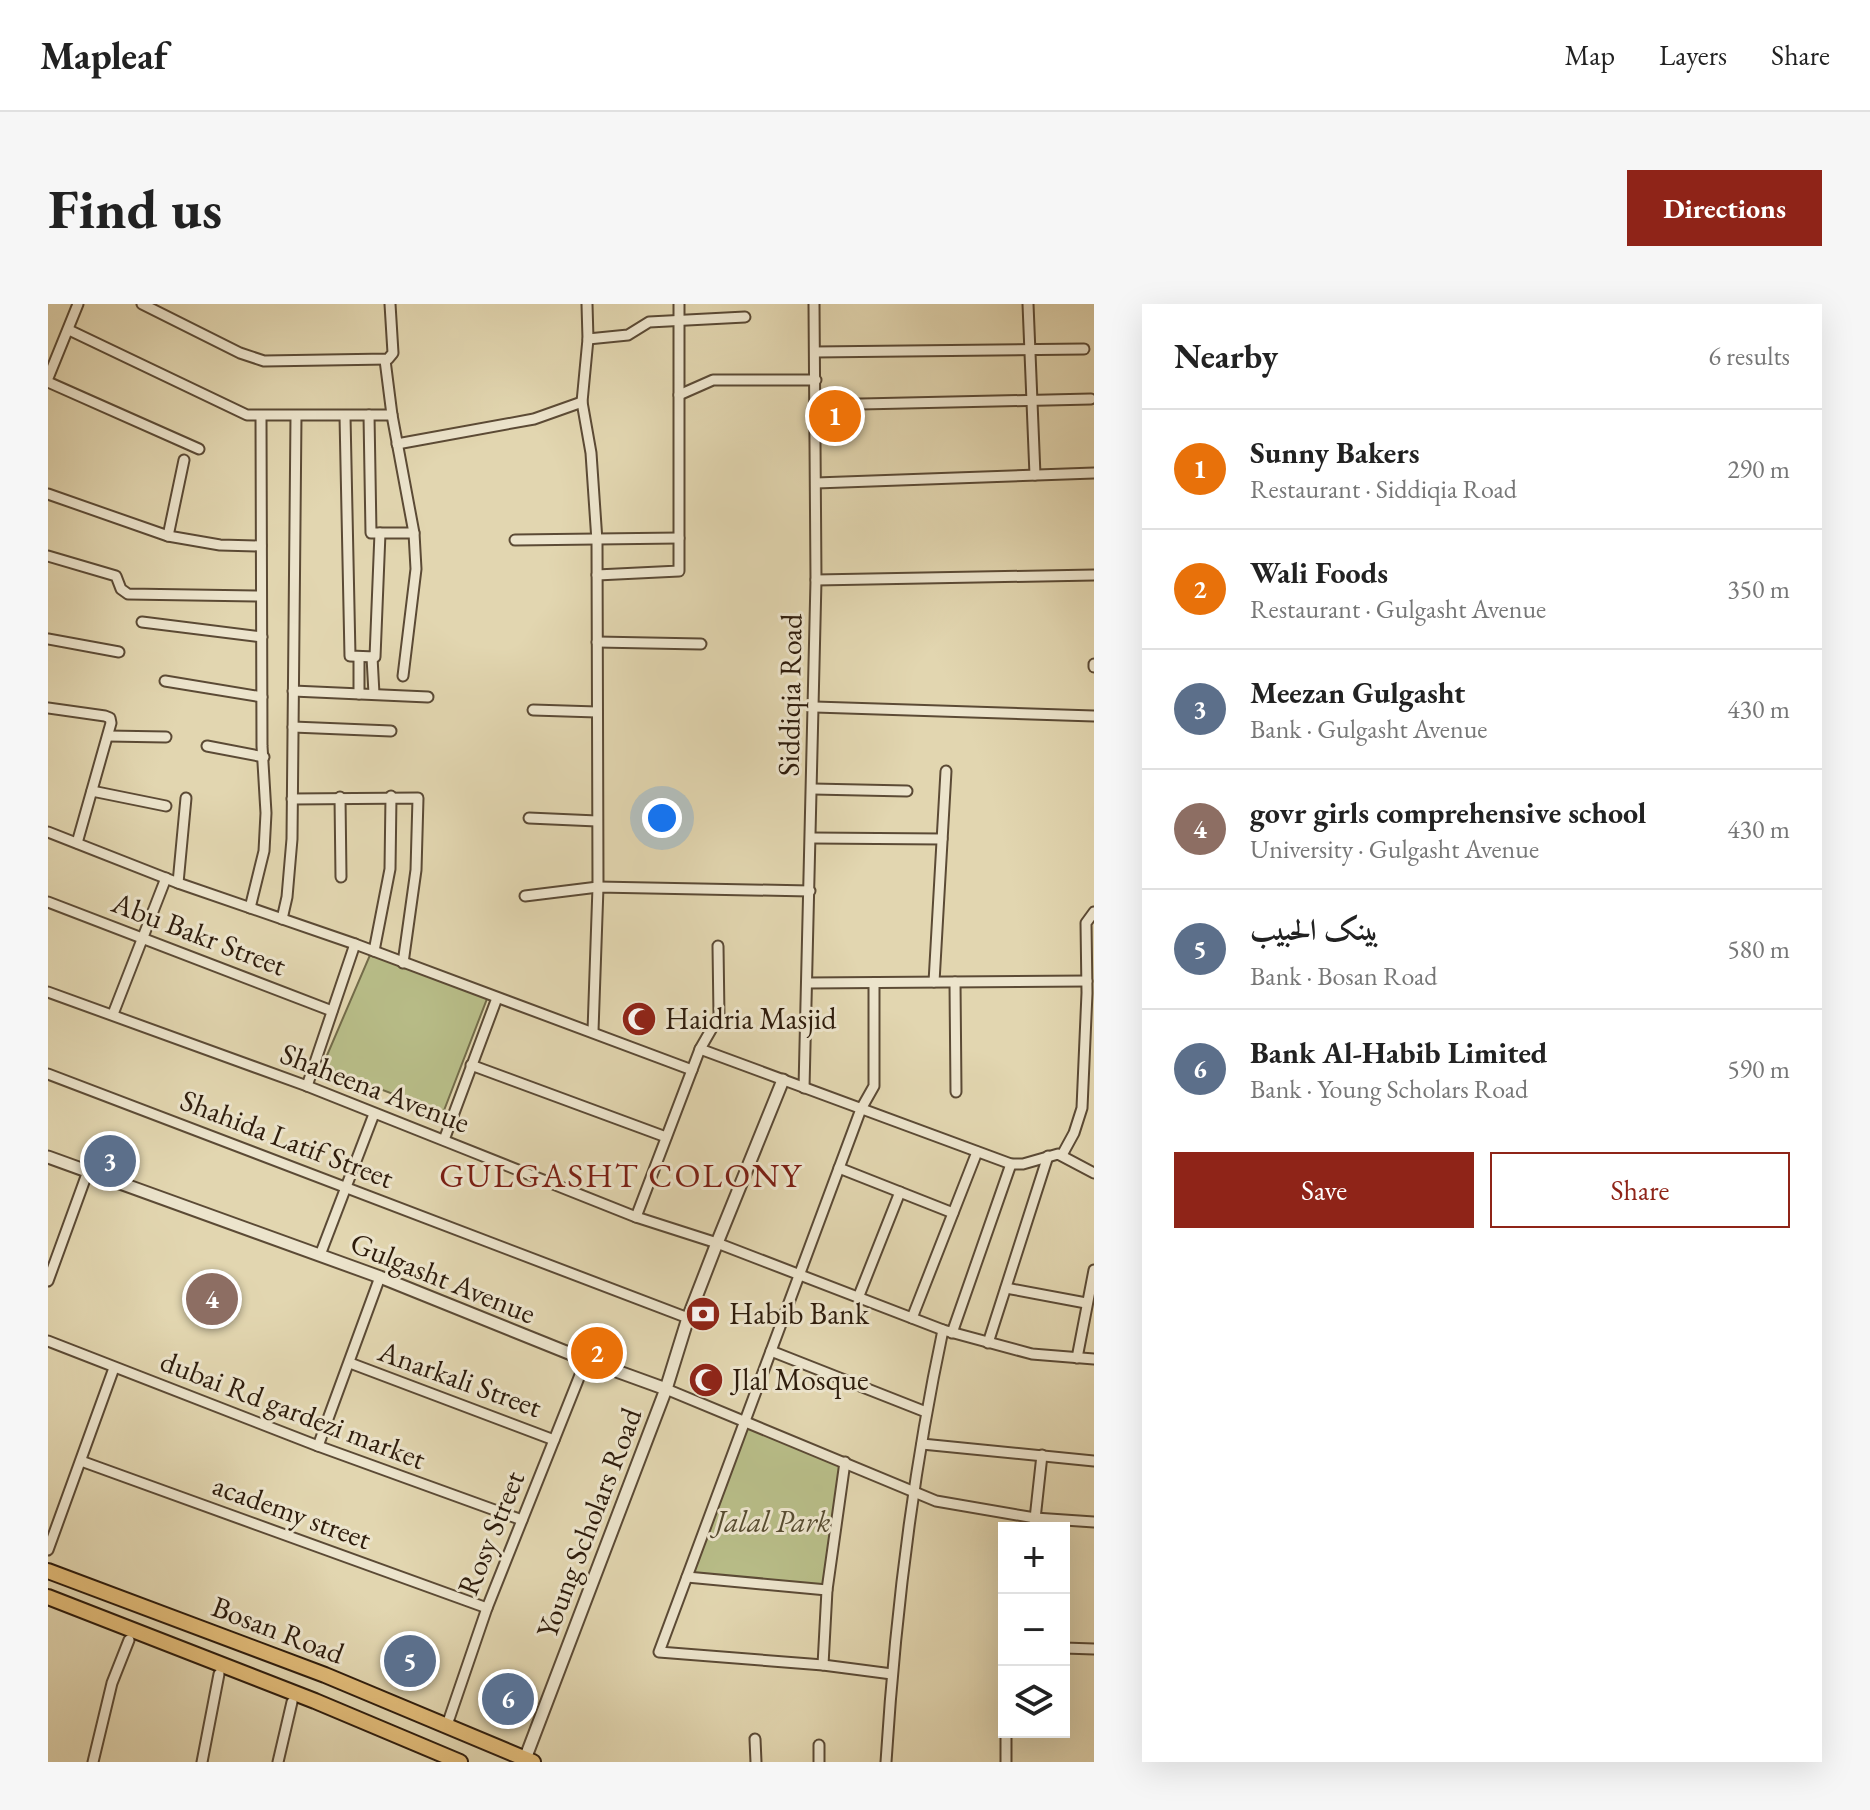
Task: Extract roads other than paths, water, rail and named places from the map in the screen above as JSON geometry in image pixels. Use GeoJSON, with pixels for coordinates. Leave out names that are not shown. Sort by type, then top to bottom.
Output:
{"type":"FeatureCollection","features":[{"type":"Feature","properties":{"kind":"main road","name":"Bosan Road"},"geometry":{"type":"LineString","coordinates":[[48,1571],[325,1675],[529,1760]]}},
{"type":"Feature","properties":{"kind":"main road","name":"Bosan Road"},"geometry":{"type":"LineString","coordinates":[[48,1597],[315,1701],[460,1762]]}},
{"type":"Feature","properties":{"kind":"main road"},"geometry":{"type":"LineString","coordinates":[[121,1626],[129,1602]]}},
{"type":"Feature","properties":{"kind":"main road"},"geometry":{"type":"LineString","coordinates":[[315,1701],[325,1675]]}},
{"type":"Feature","properties":{"kind":"street"},"geometry":{"type":"LineString","coordinates":[[78,304],[48,380],[199,449]]}},
{"type":"Feature","properties":{"kind":"street"},"geometry":{"type":"LineString","coordinates":[[142,304],[252,359],[277,362],[385,360],[393,353],[390,304]]}},
{"type":"Feature","properties":{"kind":"street"},"geometry":{"type":"LineString","coordinates":[[587,304],[588,339],[582,402],[591,453],[597,541],[598,887],[593,1031]]}},
{"type":"Feature","properties":{"kind":"street"},"geometry":{"type":"LineString","coordinates":[[597,575],[678,572],[679,304]]}},
{"type":"Feature","properties":{"kind":"street","name":"Siddiqia Road"},"geometry":{"type":"LineString","coordinates":[[804,1088],[815,707],[814,304]]}},
{"type":"Feature","properties":{"kind":"street"},"geometry":{"type":"LineString","coordinates":[[1028,304],[1035,475]]}},
{"type":"Feature","properties":{"kind":"street"},"geometry":{"type":"LineString","coordinates":[[588,339],[628,335],[649,322],[745,317]]}},
{"type":"Feature","properties":{"kind":"street"},"geometry":{"type":"LineString","coordinates":[[69,330],[247,415],[392,415]]}},
{"type":"Feature","properties":{"kind":"street"},"geometry":{"type":"LineString","coordinates":[[815,352],[1084,349]]}},
{"type":"Feature","properties":{"kind":"street"},"geometry":{"type":"LineString","coordinates":[[385,360],[414,533],[416,569],[403,676]]}},
{"type":"Feature","properties":{"kind":"street"},"geometry":{"type":"LineString","coordinates":[[679,395],[713,380],[816,380]]}},
{"type":"Feature","properties":{"kind":"street"},"geometry":{"type":"LineString","coordinates":[[816,405],[1091,399]]}},
{"type":"Feature","properties":{"kind":"street"},"geometry":{"type":"LineString","coordinates":[[397,444],[534,419],[582,402]]}},
{"type":"Feature","properties":{"kind":"street"},"geometry":{"type":"LineString","coordinates":[[369,415],[371,531],[414,533]]}},
{"type":"Feature","properties":{"kind":"street"},"geometry":{"type":"LineString","coordinates":[[282,919],[287,897],[292,799],[296,416]]}},
{"type":"Feature","properties":{"kind":"street"},"geometry":{"type":"LineString","coordinates":[[345,416],[349,655],[372,657]]}},
{"type":"Feature","properties":{"kind":"street"},"geometry":{"type":"LineString","coordinates":[[250,908],[264,851],[261,417]]}},
{"type":"Feature","properties":{"kind":"street"},"geometry":{"type":"LineString","coordinates":[[168,536],[184,460]]}},
{"type":"Feature","properties":{"kind":"street"},"geometry":{"type":"LineString","coordinates":[[816,483],[1094,473]]}},
{"type":"Feature","properties":{"kind":"street"},"geometry":{"type":"LineString","coordinates":[[48,494],[168,536],[220,545],[261,546]]}},
{"type":"Feature","properties":{"kind":"street"},"geometry":{"type":"LineString","coordinates":[[374,694],[372,657],[375,656],[380,533]]}},
{"type":"Feature","properties":{"kind":"street"},"geometry":{"type":"LineString","coordinates":[[515,540],[679,538]]}},
{"type":"Feature","properties":{"kind":"street"},"geometry":{"type":"LineString","coordinates":[[48,556],[106,571],[116,576],[121,589],[128,594],[261,596]]}},
{"type":"Feature","properties":{"kind":"street"},"geometry":{"type":"LineString","coordinates":[[816,580],[1094,575]]}},
{"type":"Feature","properties":{"kind":"street"},"geometry":{"type":"LineString","coordinates":[[142,622],[262,637]]}},
{"type":"Feature","properties":{"kind":"street"},"geometry":{"type":"LineString","coordinates":[[48,639],[119,652]]}},
{"type":"Feature","properties":{"kind":"street"},"geometry":{"type":"LineString","coordinates":[[597,642],[701,644]]}},
{"type":"Feature","properties":{"kind":"street"},"geometry":{"type":"LineString","coordinates":[[359,657],[359,694]]}},
{"type":"Feature","properties":{"kind":"street"},"geometry":{"type":"LineString","coordinates":[[165,681],[262,697]]}},
{"type":"Feature","properties":{"kind":"street"},"geometry":{"type":"LineString","coordinates":[[293,691],[428,697]]}},
{"type":"Feature","properties":{"kind":"street"},"geometry":{"type":"LineString","coordinates":[[815,707],[1094,716]]}},
{"type":"Feature","properties":{"kind":"street"},"geometry":{"type":"LineString","coordinates":[[48,708],[110,718],[108,736],[77,843]]}},
{"type":"Feature","properties":{"kind":"street"},"geometry":{"type":"LineString","coordinates":[[533,710],[597,712]]}},
{"type":"Feature","properties":{"kind":"street"},"geometry":{"type":"LineString","coordinates":[[293,727],[391,731]]}},
{"type":"Feature","properties":{"kind":"street"},"geometry":{"type":"LineString","coordinates":[[108,736],[166,737]]}},
{"type":"Feature","properties":{"kind":"street"},"geometry":{"type":"LineString","coordinates":[[207,746],[264,757]]}},
{"type":"Feature","properties":{"kind":"street"},"geometry":{"type":"LineString","coordinates":[[934,982],[946,771]]}},
{"type":"Feature","properties":{"kind":"street"},"geometry":{"type":"LineString","coordinates":[[813,789],[907,791]]}},
{"type":"Feature","properties":{"kind":"street"},"geometry":{"type":"LineString","coordinates":[[92,791],[166,806]]}},
{"type":"Feature","properties":{"kind":"street"},"geometry":{"type":"LineString","coordinates":[[292,799],[391,796],[416,797],[419,800],[416,870],[403,963]]}},
{"type":"Feature","properties":{"kind":"street"},"geometry":{"type":"LineString","coordinates":[[374,951],[390,869],[391,796]]}},
{"type":"Feature","properties":{"kind":"street"},"geometry":{"type":"LineString","coordinates":[[340,797],[341,877]]}},
{"type":"Feature","properties":{"kind":"street"},"geometry":{"type":"LineString","coordinates":[[178,883],[186,798]]}},
{"type":"Feature","properties":{"kind":"street"},"geometry":{"type":"LineString","coordinates":[[529,818],[597,821]]}},
{"type":"Feature","properties":{"kind":"street"},"geometry":{"type":"LineString","coordinates":[[48,832],[178,883],[355,944],[692,1070]]}},
{"type":"Feature","properties":{"kind":"street"},"geometry":{"type":"LineString","coordinates":[[812,838],[942,839]]}},
{"type":"Feature","properties":{"kind":"street"},"geometry":{"type":"LineString","coordinates":[[113,1014],[166,878]]}},
{"type":"Feature","properties":{"kind":"street"},"geometry":{"type":"LineString","coordinates":[[525,896],[598,887],[810,891]]}},
{"type":"Feature","properties":{"kind":"street","name":"Abu Bakr Street"},"geometry":{"type":"LineString","coordinates":[[48,902],[332,1011]]}},
{"type":"Feature","properties":{"kind":"street"},"geometry":{"type":"LineString","coordinates":[[1062,1155],[1074,1133],[1082,1108],[1091,993],[1087,981],[1086,923],[1094,912]]}},
{"type":"Feature","properties":{"kind":"street"},"geometry":{"type":"LineString","coordinates":[[307,1086],[355,944]]}},
{"type":"Feature","properties":{"kind":"street"},"geometry":{"type":"LineString","coordinates":[[636,1217],[700,1049],[719,1016],[718,946]]}},
{"type":"Feature","properties":{"kind":"street"},"geometry":{"type":"LineString","coordinates":[[807,983],[1087,981]]}},
{"type":"Feature","properties":{"kind":"street"},"geometry":{"type":"LineString","coordinates":[[955,982],[956,1092]]}},
{"type":"Feature","properties":{"kind":"street"},"geometry":{"type":"LineString","coordinates":[[874,983],[874,1086],[861,1109],[659,1652],[823,1665],[892,1674]]}},
{"type":"Feature","properties":{"kind":"street","name":"Shaheena Avenue"},"geometry":{"type":"LineString","coordinates":[[48,992],[307,1086],[636,1217],[717,1243],[948,1331],[1032,1354],[1094,1359]]}},
{"type":"Feature","properties":{"kind":"street"},"geometry":{"type":"LineString","coordinates":[[444,1140],[497,998]]}},
{"type":"Feature","properties":{"kind":"street"},"geometry":{"type":"LineString","coordinates":[[700,1049],[1011,1164],[1062,1155],[1094,1173]]}},
{"type":"Feature","properties":{"kind":"street"},"geometry":{"type":"LineString","coordinates":[[471,1065],[666,1137]]}},
{"type":"Feature","properties":{"kind":"street","name":"Shahida Latif Street"},"geometry":{"type":"LineString","coordinates":[[48,1074],[688,1318]]}},
{"type":"Feature","properties":{"kind":"street","name":"Young Scholars Road"},"geometry":{"type":"LineString","coordinates":[[529,1760],[666,1389],[688,1318],[783,1080]]}},
{"type":"Feature","properties":{"kind":"street"},"geometry":{"type":"LineString","coordinates":[[320,1255],[374,1114]]}},
{"type":"Feature","properties":{"kind":"street"},"geometry":{"type":"LineString","coordinates":[[912,1318],[977,1152]]}},
{"type":"Feature","properties":{"kind":"street"},"geometry":{"type":"LineString","coordinates":[[988,1343],[1048,1156]]}},
{"type":"Feature","properties":{"kind":"street","name":"Gulgasht Avenue"},"geometry":{"type":"LineString","coordinates":[[48,1157],[380,1277],[666,1389],[936,1501],[1030,1522]]}},
{"type":"Feature","properties":{"kind":"street"},"geometry":{"type":"LineString","coordinates":[[886,1762],[892,1674],[926,1412],[948,1331],[1011,1164]]}},
{"type":"Feature","properties":{"kind":"street"},"geometry":{"type":"LineString","coordinates":[[839,1168],[953,1213]]}},
{"type":"Feature","properties":{"kind":"street"},"geometry":{"type":"LineString","coordinates":[[48,1281],[88,1171]]}},
{"type":"Feature","properties":{"kind":"street"},"geometry":{"type":"LineString","coordinates":[[858,1298],[900,1192]]}},
{"type":"Feature","properties":{"kind":"street"},"geometry":{"type":"LineString","coordinates":[[1077,1358],[1094,1270]]}},
{"type":"Feature","properties":{"kind":"street"},"geometry":{"type":"LineString","coordinates":[[318,1446],[380,1277]]}},
{"type":"Feature","properties":{"kind":"street"},"geometry":{"type":"LineString","coordinates":[[1006,1288],[1086,1303]]}},
{"type":"Feature","properties":{"kind":"street","name":"dubai Rd gardezi market"},"geometry":{"type":"LineString","coordinates":[[48,1341],[318,1446],[522,1520]]}},
{"type":"Feature","properties":{"kind":"street"},"geometry":{"type":"LineString","coordinates":[[771,1351],[926,1412]]}},
{"type":"Feature","properties":{"kind":"street","name":"Rosy Street"},"geometry":{"type":"LineString","coordinates":[[447,1725],[487,1608],[586,1360]]}},
{"type":"Feature","properties":{"kind":"street","name":"Anarkali Street"},"geometry":{"type":"LineString","coordinates":[[350,1363],[554,1440]]}},
{"type":"Feature","properties":{"kind":"street"},"geometry":{"type":"LineString","coordinates":[[48,1550],[114,1368]]}},
{"type":"Feature","properties":{"kind":"street"},"geometry":{"type":"LineString","coordinates":[[922,1444],[1094,1461]]}},
{"type":"Feature","properties":{"kind":"street"},"geometry":{"type":"LineString","coordinates":[[1034,1522],[1042,1455]]}},
{"type":"Feature","properties":{"kind":"street","name":"academy street"},"geometry":{"type":"LineString","coordinates":[[81,1461],[487,1608]]}},
{"type":"Feature","properties":{"kind":"street"},"geometry":{"type":"LineString","coordinates":[[823,1665],[827,1590],[845,1462]]}},
{"type":"Feature","properties":{"kind":"street","name":"Gulgasht Avenue"},"geometry":{"type":"LineString","coordinates":[[1070,1522],[1094,1522]]}},
{"type":"Feature","properties":{"kind":"street"},"geometry":{"type":"LineString","coordinates":[[687,1577],[827,1590]]}},
{"type":"Feature","properties":{"kind":"street"},"geometry":{"type":"LineString","coordinates":[[93,1762],[112,1683],[129,1640]]}},
{"type":"Feature","properties":{"kind":"street"},"geometry":{"type":"LineString","coordinates":[[1070,1648],[1094,1649]]}},
{"type":"Feature","properties":{"kind":"street"},"geometry":{"type":"LineString","coordinates":[[202,1762],[219,1674]]}},
{"type":"Feature","properties":{"kind":"street"},"geometry":{"type":"LineString","coordinates":[[278,1762],[292,1702]]}},
{"type":"Feature","properties":{"kind":"street"},"geometry":{"type":"LineString","coordinates":[[1006,1738],[1006,1762]]}},
{"type":"Feature","properties":{"kind":"street"},"geometry":{"type":"LineString","coordinates":[[755,1739],[756,1762]]}},
{"type":"Feature","properties":{"kind":"street"},"geometry":{"type":"LineString","coordinates":[[819,1745],[819,1762]]}},
{"type":"Feature","properties":{"kind":"place","name":"Sunny Bakers"},"geometry":{"type":"Point","coordinates":[835,416]}},
{"type":"Feature","properties":{"kind":"place","name":"Haidria Masjid"},"geometry":{"type":"Point","coordinates":[639,1019]}},
{"type":"Feature","properties":{"kind":"place","name":"Meezan Gulgasht"},"geometry":{"type":"Point","coordinates":[110,1161]}},
{"type":"Feature","properties":{"kind":"place","name":"govr girls comprehensive school"},"geometry":{"type":"Point","coordinates":[212,1299]}},
{"type":"Feature","properties":{"kind":"place","name":"Habib Bank"},"geometry":{"type":"Point","coordinates":[703,1314]}},
{"type":"Feature","properties":{"kind":"place","name":"Wali Foods"},"geometry":{"type":"Point","coordinates":[597,1353]}},
{"type":"Feature","properties":{"kind":"place","name":"Jlal Mosque"},"geometry":{"type":"Point","coordinates":[706,1380]}},
{"type":"Feature","properties":{"kind":"place","name":"بينک الحبيب"},"geometry":{"type":"Point","coordinates":[410,1661]}},
{"type":"Feature","properties":{"kind":"place","name":"Bank Al-Habib Limited"},"geometry":{"type":"Point","coordinates":[508,1699]}},
{"type":"Feature","properties":{"kind":"district","name":"GULGASHT COLONY"},"geometry":{"type":"Point","coordinates":[621,1175]}},
{"type":"Feature","properties":{"kind":"park label","name":"Jalal Park"},"geometry":{"type":"Point","coordinates":[773,1522]}}]}
